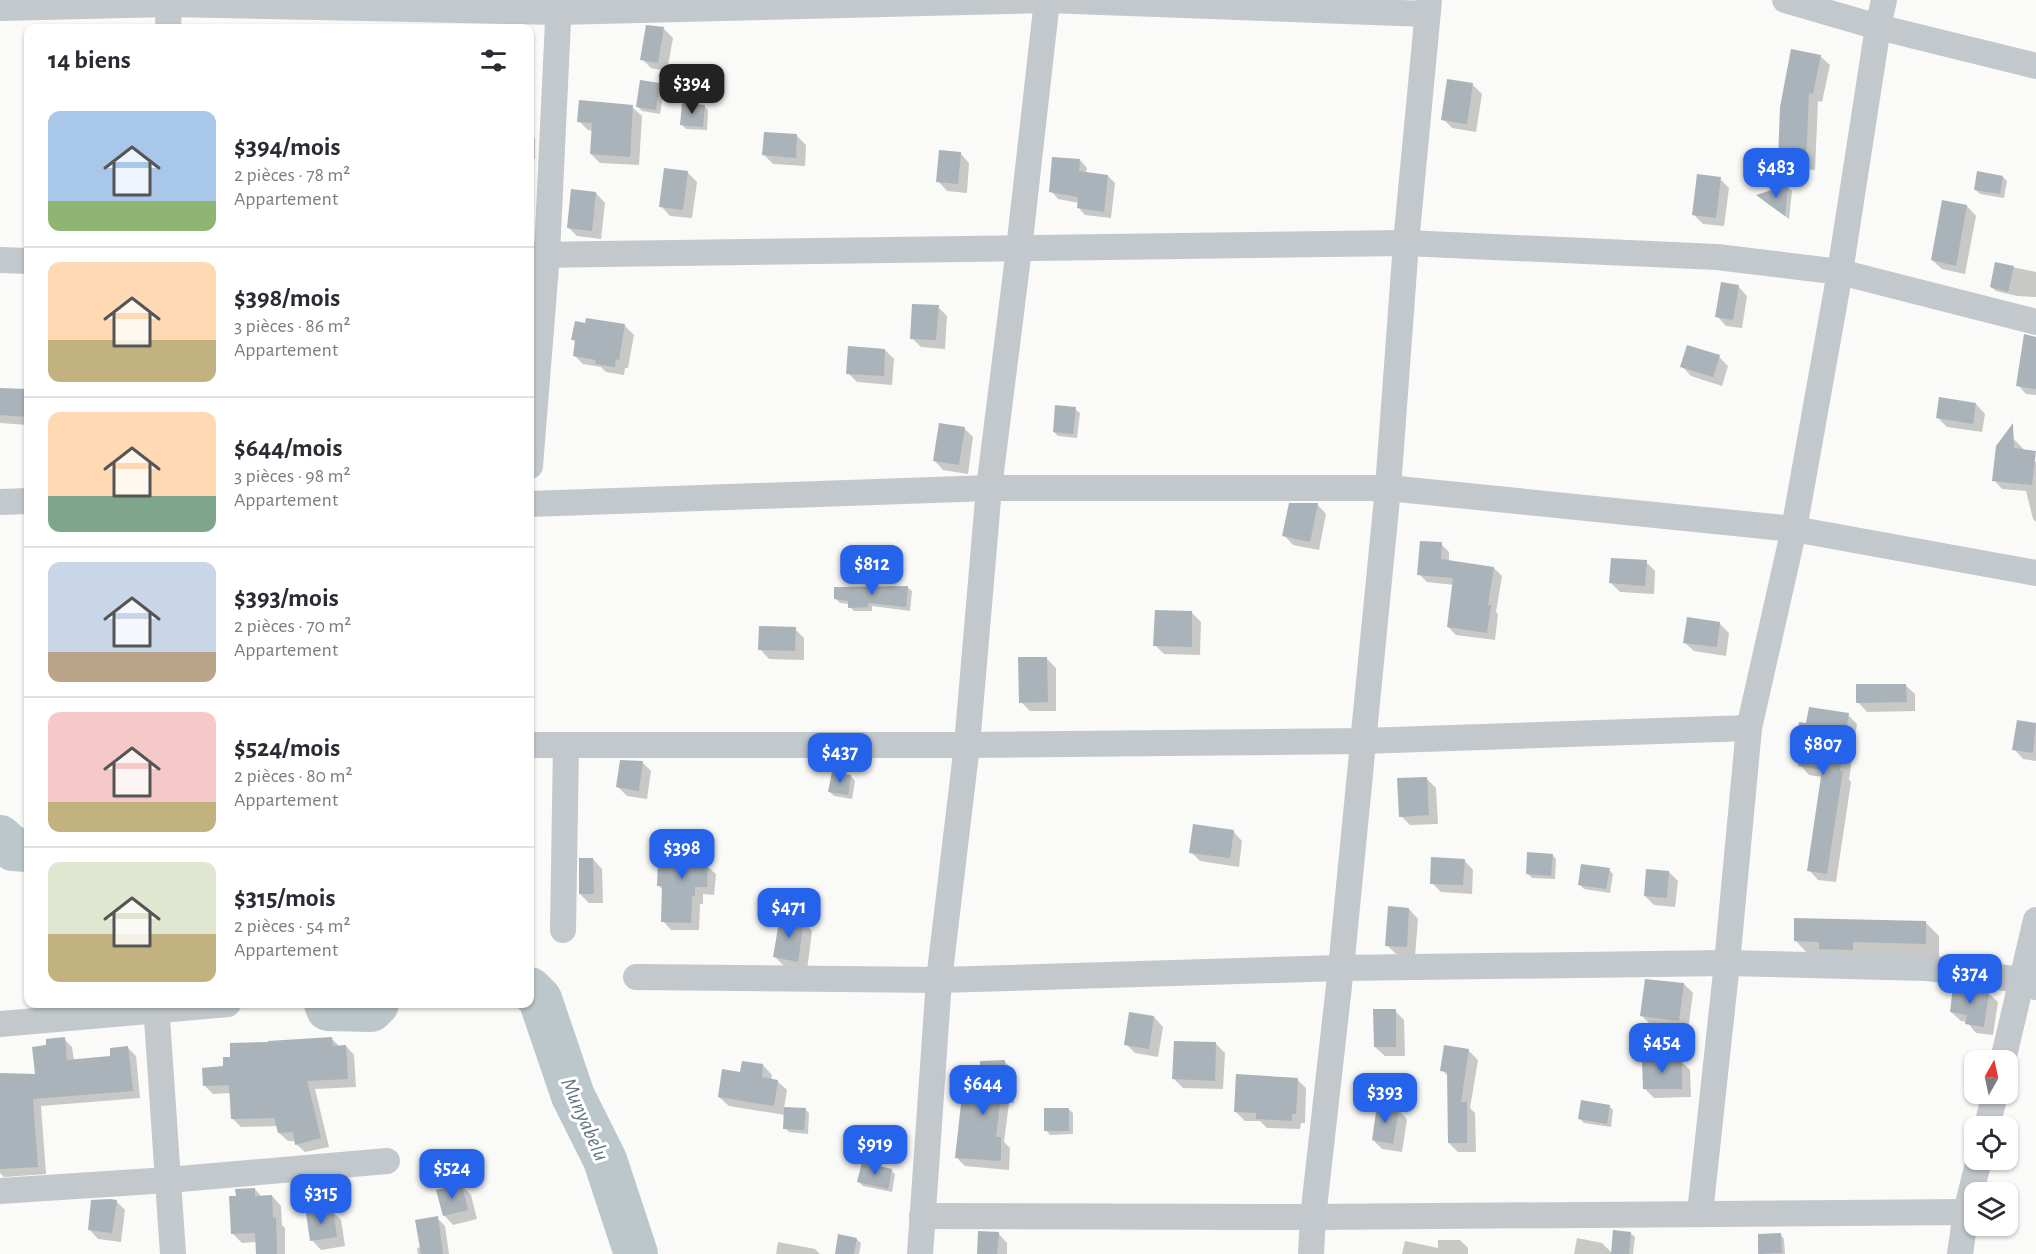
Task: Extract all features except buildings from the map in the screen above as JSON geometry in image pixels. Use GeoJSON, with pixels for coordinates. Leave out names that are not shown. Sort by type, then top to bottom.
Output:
{"type":"FeatureCollection","features":[{"type":"Feature","properties":{"kind":"street"},"geometry":{"type":"LineString","coordinates":[[920,1254],[939,980],[967,745],[989,488],[1047,0]]}},
{"type":"Feature","properties":{"kind":"street"},"geometry":{"type":"LineString","coordinates":[[0,8],[168,11],[1047,0],[1428,7],[1406,243],[1388,488],[1311,1254]]}},
{"type":"Feature","properties":{"kind":"street"},"geometry":{"type":"LineString","coordinates":[[1785,0],[1878,27],[2036,66]]}},
{"type":"Feature","properties":{"kind":"street"},"geometry":{"type":"LineString","coordinates":[[1700,1213],[1749,728],[1794,529],[1840,272],[1884,0]]}},
{"type":"Feature","properties":{"kind":"street"},"geometry":{"type":"LineString","coordinates":[[534,360],[538,254],[558,6]]}},
{"type":"Feature","properties":{"kind":"street"},"geometry":{"type":"LineString","coordinates":[[538,254],[1406,243],[1717,257],[1840,272],[2036,322]]}},
{"type":"Feature","properties":{"kind":"street"},"geometry":{"type":"LineString","coordinates":[[0,260],[24,261]]}},
{"type":"Feature","properties":{"kind":"street"},"geometry":{"type":"LineString","coordinates":[[534,504],[989,488],[1388,488],[1794,529],[2036,573]]}},
{"type":"Feature","properties":{"kind":"street"},"geometry":{"type":"LineString","coordinates":[[0,502],[24,501]]}},
{"type":"Feature","properties":{"kind":"street"},"geometry":{"type":"LineString","coordinates":[[534,745],[967,745],[1363,741],[1749,728]]}},
{"type":"Feature","properties":{"kind":"street"},"geometry":{"type":"LineString","coordinates":[[563,930],[566,745]]}},
{"type":"Feature","properties":{"kind":"street"},"geometry":{"type":"LineString","coordinates":[[2006,1050],[2029,983],[2036,920]]}},
{"type":"Feature","properties":{"kind":"street"},"geometry":{"type":"LineString","coordinates":[[636,977],[939,980],[1341,968],[1727,963],[1927,968],[2029,983]]}},
{"type":"Feature","properties":{"kind":"street"},"geometry":{"type":"LineString","coordinates":[[0,1024],[156,1008],[173,1254]]}},
{"type":"Feature","properties":{"kind":"street"},"geometry":{"type":"LineString","coordinates":[[0,1191],[168,1180],[387,1161]]}},
{"type":"Feature","properties":{"kind":"street"},"geometry":{"type":"LineString","coordinates":[[922,1216],[1313,1217],[1964,1212]]}},
{"type":"Feature","properties":{"kind":"street"},"geometry":{"type":"LineString","coordinates":[[1960,1254],[1964,1226]]}},
{"type":"Feature","properties":{"kind":"waterway","name":"Munyabelu"},"geometry":{"type":"LineString","coordinates":[[0,837],[13,849],[24,850]]}},
{"type":"Feature","properties":{"kind":"waterway","name":"Munyabelu"},"geometry":{"type":"LineString","coordinates":[[534,993],[540,999],[573,1096],[605,1160],[636,1254]]}},
{"type":"Feature","properties":{"kind":"waterway","name":"Munyabelu"},"geometry":{"type":"LineString","coordinates":[[328,1008],[371,1010],[373,1008]]}}]}
